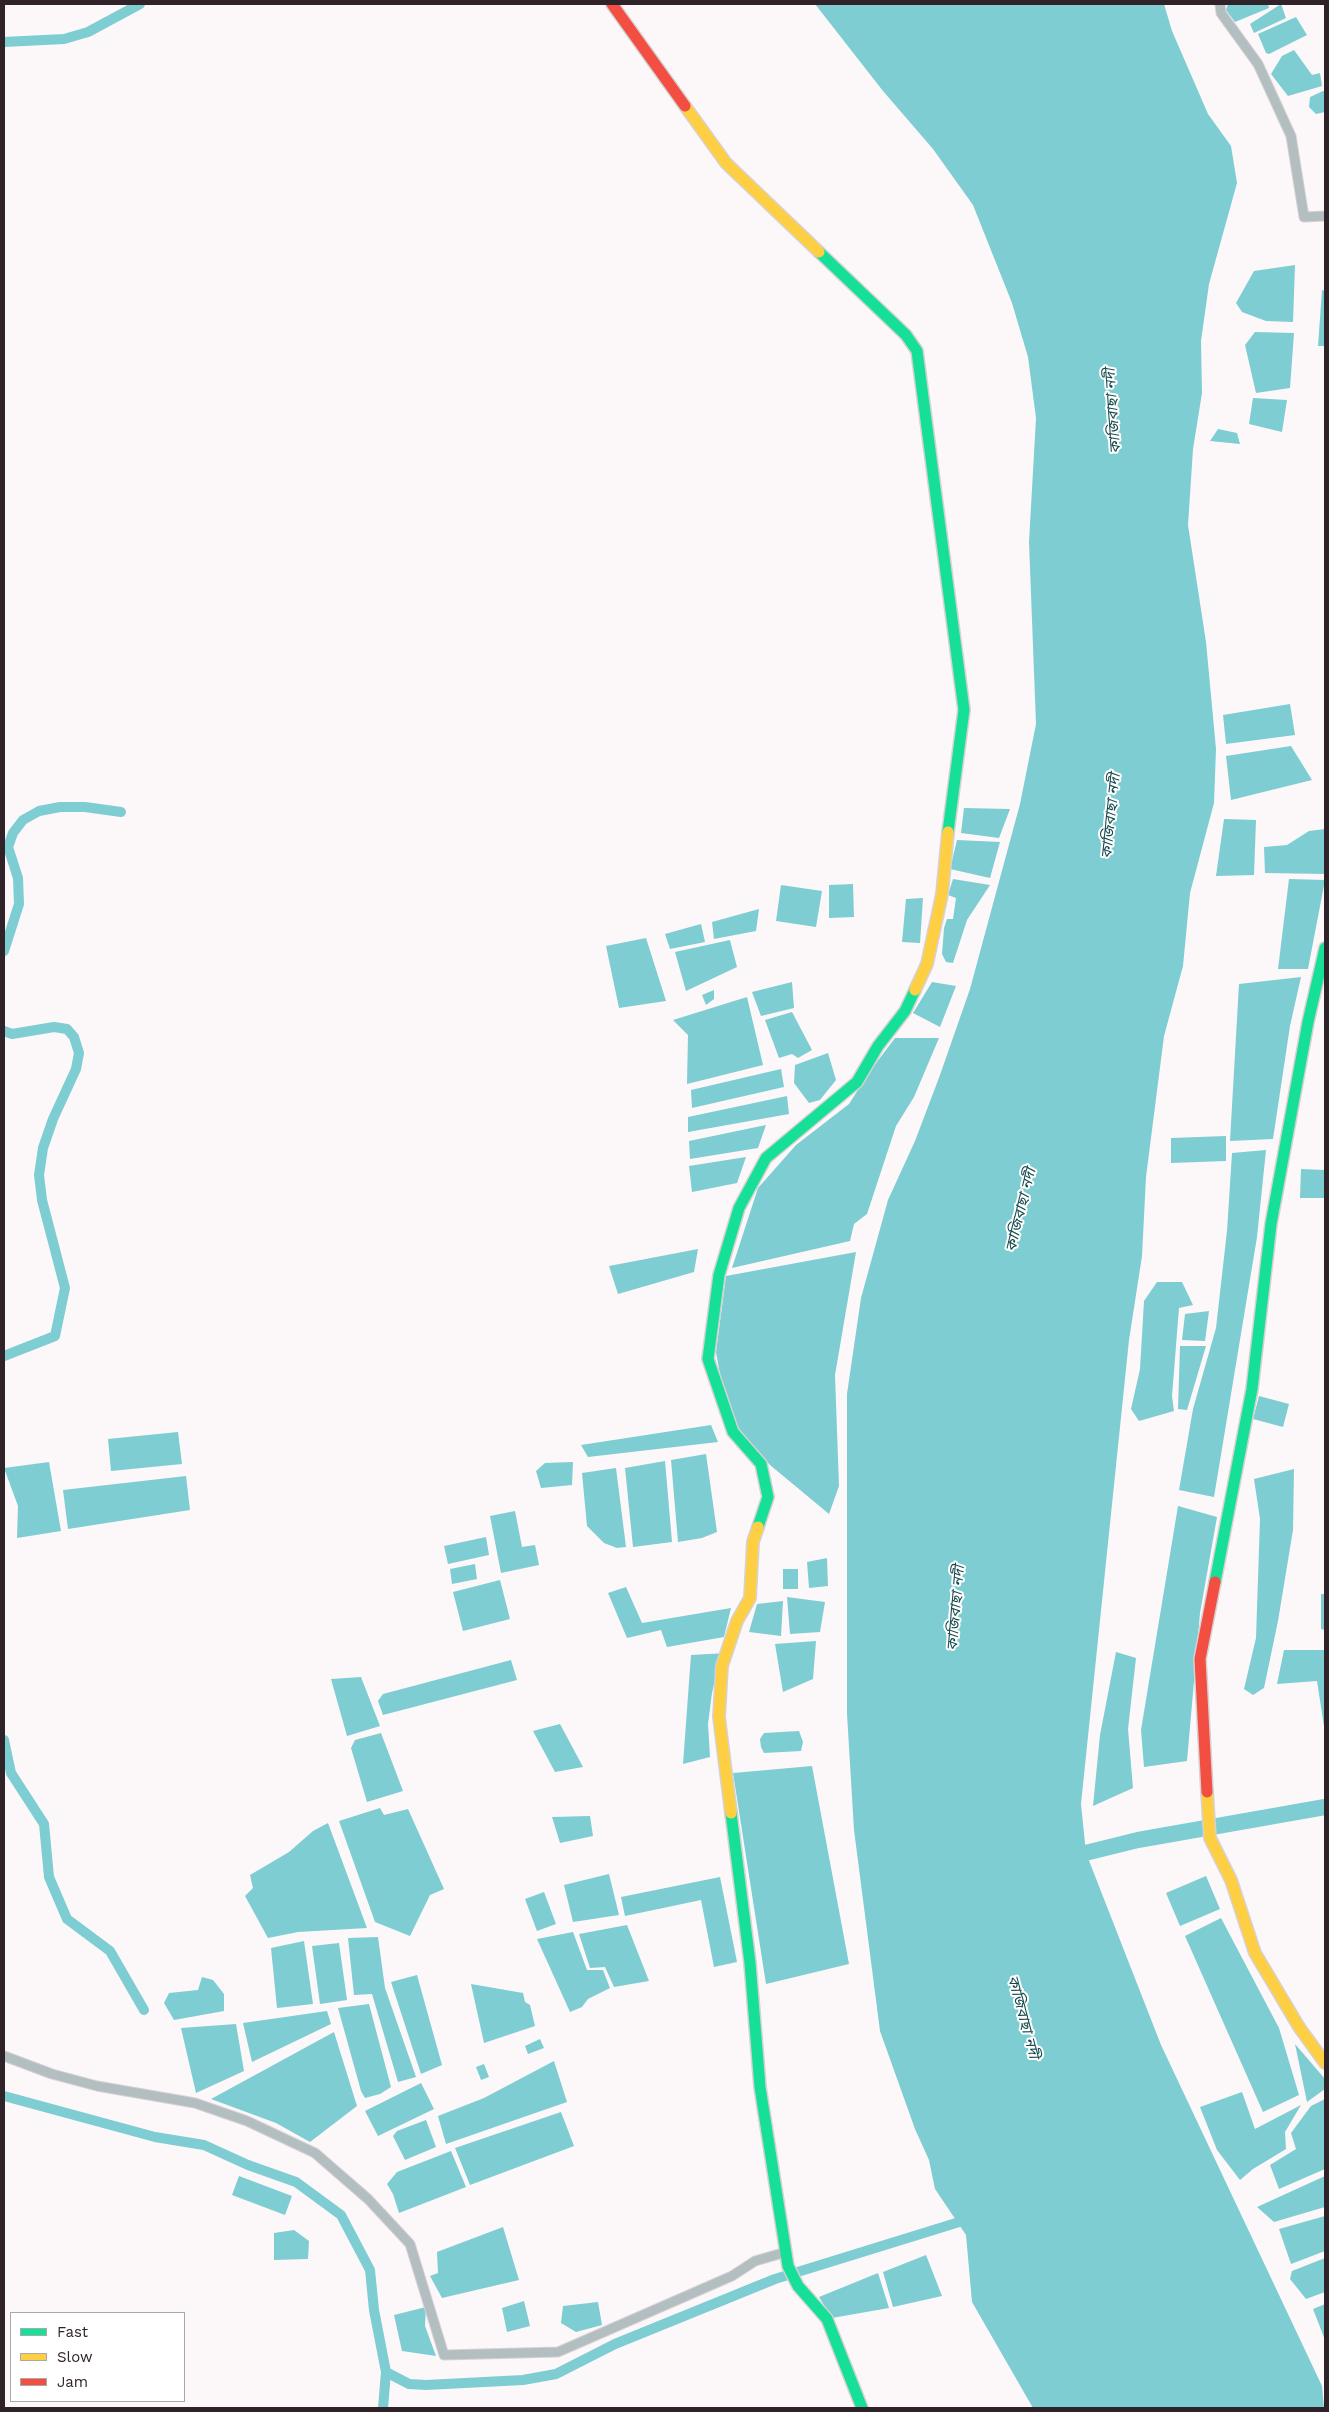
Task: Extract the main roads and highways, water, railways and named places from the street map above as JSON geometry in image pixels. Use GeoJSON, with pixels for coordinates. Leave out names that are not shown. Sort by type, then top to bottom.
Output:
{"type":"FeatureCollection","features":[{"type":"Feature","properties":{"kind":"water","name":"কাজিবাছা নদী"},"geometry":{"type":"Polygon","coordinates":[[[815,4],[1164,4],[1172,31],[1208,114],[1231,146],[1237,183],[1209,284],[1201,341],[1202,393],[1193,449],[1188,525],[1206,642],[1216,749],[1214,803],[1190,893],[1183,966],[1164,1036],[1146,1177],[1142,1256],[1129,1340],[1081,1804],[1086,1853],[1161,2045],[1322,2386],[1324,2408],[1033,2408],[972,2302],[966,2235],[935,2189],[929,2160],[915,2129],[880,2031],[854,1830],[847,1714],[847,1394],[861,1298],[888,1200],[915,1141],[970,989],[1020,804],[1036,724],[1029,542],[1036,418],[1028,357],[1012,303],[973,205],[933,149],[883,91],[815,4]]]}},
{"type":"Feature","properties":{"kind":"water"},"geometry":{"type":"Polygon","coordinates":[[[1228,4],[1268,4],[1269,8],[1235,22],[1226,10],[1228,4]]]}},
{"type":"Feature","properties":{"kind":"water"},"geometry":{"type":"Polygon","coordinates":[[[1281,4],[1286,18],[1254,33],[1250,24],[1281,4]]]}},
{"type":"Feature","properties":{"kind":"water"},"geometry":{"type":"Polygon","coordinates":[[[1296,17],[1307,35],[1269,54],[1266,53],[1258,34],[1296,17]]]}},
{"type":"Feature","properties":{"kind":"water"},"geometry":{"type":"Polygon","coordinates":[[[1294,50],[1312,75],[1320,73],[1322,86],[1288,96],[1271,74],[1282,56],[1294,50]]]}},
{"type":"Feature","properties":{"kind":"water"},"geometry":{"type":"Polygon","coordinates":[[[1323,91],[1325,92],[1325,112],[1316,114],[1309,107],[1310,97],[1323,91]]]}},
{"type":"Feature","properties":{"kind":"water"},"geometry":{"type":"Polygon","coordinates":[[[1295,265],[1293,322],[1266,321],[1242,312],[1236,303],[1254,271],[1295,265]]]}},
{"type":"Feature","properties":{"kind":"water"},"geometry":{"type":"Polygon","coordinates":[[[1322,290],[1325,291],[1325,346],[1318,346],[1322,290]]]}},
{"type":"Feature","properties":{"kind":"water"},"geometry":{"type":"Polygon","coordinates":[[[1255,332],[1294,333],[1290,388],[1256,393],[1245,345],[1255,332]]]}},
{"type":"Feature","properties":{"kind":"water"},"geometry":{"type":"Polygon","coordinates":[[[1253,398],[1287,400],[1282,432],[1249,424],[1253,398]]]}},
{"type":"Feature","properties":{"kind":"water"},"geometry":{"type":"Polygon","coordinates":[[[1218,429],[1237,433],[1240,444],[1210,441],[1218,429]]]}},
{"type":"Feature","properties":{"kind":"water"},"geometry":{"type":"Polygon","coordinates":[[[1290,704],[1295,735],[1226,744],[1223,715],[1290,704]]]}},
{"type":"Feature","properties":{"kind":"water"},"geometry":{"type":"Polygon","coordinates":[[[1291,746],[1312,780],[1231,800],[1226,756],[1291,746]]]}},
{"type":"Feature","properties":{"kind":"water"},"geometry":{"type":"Polygon","coordinates":[[[964,808],[1010,809],[999,838],[961,833],[964,808]]]}},
{"type":"Feature","properties":{"kind":"water"},"geometry":{"type":"Polygon","coordinates":[[[1224,819],[1256,820],[1254,875],[1216,876],[1224,819]]]}},
{"type":"Feature","properties":{"kind":"water"},"geometry":{"type":"Polygon","coordinates":[[[1325,829],[1325,874],[1265,873],[1264,847],[1287,845],[1309,831],[1325,829]]]}},
{"type":"Feature","properties":{"kind":"water"},"geometry":{"type":"Polygon","coordinates":[[[957,840],[1000,842],[990,878],[950,869],[957,840]]]}},
{"type":"Feature","properties":{"kind":"water"},"geometry":{"type":"Polygon","coordinates":[[[953,879],[990,885],[967,920],[953,963],[946,962],[942,954],[944,928],[947,919],[953,919],[956,898],[948,895],[953,879]]]}},
{"type":"Feature","properties":{"kind":"water"},"geometry":{"type":"Polygon","coordinates":[[[1289,879],[1325,880],[1308,969],[1278,969],[1289,879]]]}},
{"type":"Feature","properties":{"kind":"water"},"geometry":{"type":"Polygon","coordinates":[[[853,884],[854,917],[829,918],[829,885],[853,884]]]}},
{"type":"Feature","properties":{"kind":"water"},"geometry":{"type":"Polygon","coordinates":[[[781,885],[822,891],[816,927],[776,921],[781,885]]]}},
{"type":"Feature","properties":{"kind":"water"},"geometry":{"type":"Polygon","coordinates":[[[923,898],[920,943],[902,942],[906,899],[923,898]]]}},
{"type":"Feature","properties":{"kind":"water"},"geometry":{"type":"Polygon","coordinates":[[[759,909],[756,931],[714,939],[712,922],[759,909]]]}},
{"type":"Feature","properties":{"kind":"water"},"geometry":{"type":"Polygon","coordinates":[[[701,924],[705,942],[670,949],[665,934],[701,924]]]}},
{"type":"Feature","properties":{"kind":"water"},"geometry":{"type":"Polygon","coordinates":[[[646,938],[666,1001],[619,1008],[606,946],[646,938]]]}},
{"type":"Feature","properties":{"kind":"water"},"geometry":{"type":"Polygon","coordinates":[[[730,940],[737,967],[686,991],[675,952],[730,940]]]}},
{"type":"Feature","properties":{"kind":"water"},"geometry":{"type":"Polygon","coordinates":[[[1301,977],[1290,1026],[1273,1139],[1230,1141],[1239,984],[1301,977]]]}},
{"type":"Feature","properties":{"kind":"water"},"geometry":{"type":"Polygon","coordinates":[[[792,982],[794,1008],[761,1016],[752,992],[792,982]]]}},
{"type":"Feature","properties":{"kind":"water"},"geometry":{"type":"Polygon","coordinates":[[[932,982],[956,986],[940,1027],[913,1013],[932,982]]]}},
{"type":"Feature","properties":{"kind":"water"},"geometry":{"type":"Polygon","coordinates":[[[714,990],[714,999],[706,1005],[702,995],[714,990]]]}},
{"type":"Feature","properties":{"kind":"water"},"geometry":{"type":"Polygon","coordinates":[[[747,997],[763,1065],[687,1084],[688,1035],[673,1020],[747,997]]]}},
{"type":"Feature","properties":{"kind":"water"},"geometry":{"type":"Polygon","coordinates":[[[792,1012],[812,1050],[798,1058],[792,1054],[779,1058],[765,1020],[792,1012]]]}},
{"type":"Feature","properties":{"kind":"water"},"geometry":{"type":"Polygon","coordinates":[[[895,1038],[939,1038],[914,1097],[896,1126],[867,1214],[854,1224],[850,1241],[732,1268],[758,1188],[796,1145],[849,1104],[870,1071],[895,1038]]]}},
{"type":"Feature","properties":{"kind":"water"},"geometry":{"type":"Polygon","coordinates":[[[828,1053],[836,1080],[820,1100],[809,1103],[794,1083],[795,1065],[828,1053]]]}},
{"type":"Feature","properties":{"kind":"water"},"geometry":{"type":"Polygon","coordinates":[[[781,1069],[784,1087],[692,1108],[691,1090],[781,1069]]]}},
{"type":"Feature","properties":{"kind":"water"},"geometry":{"type":"Polygon","coordinates":[[[787,1096],[789,1114],[688,1132],[688,1117],[787,1096]]]}},
{"type":"Feature","properties":{"kind":"water"},"geometry":{"type":"Polygon","coordinates":[[[766,1125],[758,1148],[690,1159],[689,1141],[766,1125]]]}},
{"type":"Feature","properties":{"kind":"water"},"geometry":{"type":"Polygon","coordinates":[[[1226,1136],[1226,1161],[1171,1163],[1171,1138],[1226,1136]]]}},
{"type":"Feature","properties":{"kind":"water"},"geometry":{"type":"Polygon","coordinates":[[[1266,1150],[1257,1237],[1214,1497],[1179,1490],[1193,1409],[1216,1328],[1227,1231],[1232,1153],[1266,1150]]]}},
{"type":"Feature","properties":{"kind":"water"},"geometry":{"type":"Polygon","coordinates":[[[746,1157],[737,1183],[692,1192],[689,1166],[746,1157]]]}},
{"type":"Feature","properties":{"kind":"water"},"geometry":{"type":"Polygon","coordinates":[[[1301,1169],[1325,1170],[1325,1198],[1300,1198],[1301,1169]]]}},
{"type":"Feature","properties":{"kind":"water"},"geometry":{"type":"Polygon","coordinates":[[[698,1249],[694,1272],[618,1294],[609,1266],[698,1249]]]}},
{"type":"Feature","properties":{"kind":"water"},"geometry":{"type":"Polygon","coordinates":[[[856,1252],[835,1375],[839,1486],[829,1514],[770,1465],[740,1433],[723,1391],[716,1352],[726,1276],[856,1252]]]}},
{"type":"Feature","properties":{"kind":"water"},"geometry":{"type":"Polygon","coordinates":[[[1157,1282],[1182,1282],[1193,1305],[1179,1308],[1172,1396],[1174,1411],[1139,1421],[1131,1409],[1140,1369],[1144,1301],[1157,1282]]]}},
{"type":"Feature","properties":{"kind":"water"},"geometry":{"type":"Polygon","coordinates":[[[1209,1311],[1205,1341],[1182,1340],[1185,1314],[1209,1311]]]}},
{"type":"Feature","properties":{"kind":"water"},"geometry":{"type":"Polygon","coordinates":[[[1180,1346],[1206,1346],[1187,1410],[1178,1409],[1180,1346]]]}},
{"type":"Feature","properties":{"kind":"water"},"geometry":{"type":"Polygon","coordinates":[[[1259,1396],[1289,1404],[1283,1427],[1253,1419],[1259,1396]]]}},
{"type":"Feature","properties":{"kind":"water"},"geometry":{"type":"Polygon","coordinates":[[[711,1425],[718,1442],[588,1457],[581,1445],[711,1425]]]}},
{"type":"Feature","properties":{"kind":"water"},"geometry":{"type":"Polygon","coordinates":[[[178,1432],[182,1464],[111,1471],[108,1439],[178,1432]]]}},
{"type":"Feature","properties":{"kind":"water"},"geometry":{"type":"Polygon","coordinates":[[[706,1454],[717,1532],[702,1538],[678,1542],[671,1460],[706,1454]]]}},
{"type":"Feature","properties":{"kind":"water"},"geometry":{"type":"Polygon","coordinates":[[[665,1461],[672,1542],[633,1547],[625,1468],[665,1461]]]}},
{"type":"Feature","properties":{"kind":"water"},"geometry":{"type":"Polygon","coordinates":[[[49,1462],[61,1531],[17,1538],[18,1506],[4,1468],[49,1462]]]}},
{"type":"Feature","properties":{"kind":"water"},"geometry":{"type":"Polygon","coordinates":[[[573,1462],[572,1485],[541,1488],[536,1471],[545,1463],[573,1462]]]}},
{"type":"Feature","properties":{"kind":"water"},"geometry":{"type":"Polygon","coordinates":[[[616,1468],[626,1547],[617,1548],[604,1543],[587,1526],[582,1473],[616,1468]]]}},
{"type":"Feature","properties":{"kind":"water"},"geometry":{"type":"Polygon","coordinates":[[[1294,1469],[1293,1530],[1278,1621],[1264,1688],[1253,1695],[1244,1689],[1256,1638],[1260,1519],[1254,1479],[1294,1469]]]}},
{"type":"Feature","properties":{"kind":"water"},"geometry":{"type":"Polygon","coordinates":[[[186,1476],[190,1510],[68,1529],[63,1490],[186,1476]]]}},
{"type":"Feature","properties":{"kind":"water"},"geometry":{"type":"Polygon","coordinates":[[[1178,1506],[1217,1517],[1200,1613],[1187,1761],[1144,1767],[1141,1730],[1178,1506]]]}},
{"type":"Feature","properties":{"kind":"water"},"geometry":{"type":"Polygon","coordinates":[[[515,1511],[522,1547],[535,1545],[539,1565],[501,1573],[490,1516],[515,1511]]]}},
{"type":"Feature","properties":{"kind":"water"},"geometry":{"type":"Polygon","coordinates":[[[486,1537],[489,1555],[448,1564],[444,1546],[486,1537]]]}},
{"type":"Feature","properties":{"kind":"water"},"geometry":{"type":"Polygon","coordinates":[[[827,1558],[828,1586],[809,1588],[807,1562],[827,1558]]]}},
{"type":"Feature","properties":{"kind":"water"},"geometry":{"type":"Polygon","coordinates":[[[475,1564],[477,1579],[452,1584],[450,1569],[475,1564]]]}},
{"type":"Feature","properties":{"kind":"water"},"geometry":{"type":"Polygon","coordinates":[[[783,1569],[798,1569],[798,1589],[783,1589],[783,1569]]]}},
{"type":"Feature","properties":{"kind":"water"},"geometry":{"type":"Polygon","coordinates":[[[500,1580],[510,1619],[463,1631],[453,1592],[500,1580]]]}},
{"type":"Feature","properties":{"kind":"water"},"geometry":{"type":"Polygon","coordinates":[[[626,1587],[642,1623],[731,1608],[724,1637],[667,1647],[661,1630],[627,1638],[608,1593],[626,1587]]]}},
{"type":"Feature","properties":{"kind":"water"},"geometry":{"type":"Polygon","coordinates":[[[1321,1594],[1325,1594],[1325,1630],[1321,1629],[1321,1594]]]}},
{"type":"Feature","properties":{"kind":"water"},"geometry":{"type":"Polygon","coordinates":[[[787,1597],[825,1602],[820,1632],[790,1634],[787,1597]]]}},
{"type":"Feature","properties":{"kind":"water"},"geometry":{"type":"Polygon","coordinates":[[[783,1601],[781,1636],[749,1632],[757,1604],[783,1601]]]}},
{"type":"Feature","properties":{"kind":"water"},"geometry":{"type":"Polygon","coordinates":[[[816,1641],[813,1679],[783,1692],[775,1644],[816,1641]]]}},
{"type":"Feature","properties":{"kind":"water"},"geometry":{"type":"Polygon","coordinates":[[[1284,1650],[1325,1650],[1325,1733],[1317,1681],[1277,1684],[1284,1650]]]}},
{"type":"Feature","properties":{"kind":"water"},"geometry":{"type":"Polygon","coordinates":[[[1116,1652],[1136,1658],[1128,1729],[1133,1788],[1093,1806],[1100,1735],[1116,1652]]]}},
{"type":"Feature","properties":{"kind":"water"},"geometry":{"type":"Polygon","coordinates":[[[727,1653],[717,1672],[712,1693],[708,1724],[710,1757],[683,1764],[691,1655],[727,1653]]]}},
{"type":"Feature","properties":{"kind":"water"},"geometry":{"type":"Polygon","coordinates":[[[511,1660],[517,1680],[383,1715],[378,1701],[383,1694],[511,1660]]]}},
{"type":"Feature","properties":{"kind":"water"},"geometry":{"type":"Polygon","coordinates":[[[361,1677],[380,1726],[347,1736],[331,1679],[361,1677]]]}},
{"type":"Feature","properties":{"kind":"water"},"geometry":{"type":"Polygon","coordinates":[[[560,1724],[583,1767],[555,1772],[533,1731],[560,1724]]]}},
{"type":"Feature","properties":{"kind":"water"},"geometry":{"type":"Polygon","coordinates":[[[799,1731],[803,1742],[801,1751],[764,1753],[760,1739],[764,1733],[799,1731]]]}},
{"type":"Feature","properties":{"kind":"water"},"geometry":{"type":"Polygon","coordinates":[[[381,1733],[403,1791],[367,1802],[351,1748],[355,1740],[381,1733]]]}},
{"type":"Feature","properties":{"kind":"water"},"geometry":{"type":"Polygon","coordinates":[[[812,1766],[849,1964],[766,1984],[733,1773],[812,1766]]]}},
{"type":"Feature","properties":{"kind":"water"},"geometry":{"type":"Polygon","coordinates":[[[380,1808],[384,1815],[408,1809],[444,1889],[430,1895],[410,1936],[375,1922],[339,1821],[380,1808]]]}},
{"type":"Feature","properties":{"kind":"water"},"geometry":{"type":"Polygon","coordinates":[[[590,1816],[593,1836],[560,1843],[552,1817],[590,1816]]]}},
{"type":"Feature","properties":{"kind":"water"},"geometry":{"type":"Polygon","coordinates":[[[328,1823],[367,1928],[298,1932],[268,1938],[245,1896],[253,1888],[250,1875],[289,1852],[313,1831],[328,1823]]]}},
{"type":"Feature","properties":{"kind":"water"},"geometry":{"type":"Polygon","coordinates":[[[609,1874],[619,1915],[573,1922],[564,1885],[609,1874]]]}},
{"type":"Feature","properties":{"kind":"water"},"geometry":{"type":"Polygon","coordinates":[[[1206,1876],[1220,1909],[1180,1926],[1166,1893],[1206,1876]]]}},
{"type":"Feature","properties":{"kind":"water"},"geometry":{"type":"Polygon","coordinates":[[[720,1877],[737,1962],[714,1967],[701,1900],[625,1916],[621,1897],[720,1877]]]}},
{"type":"Feature","properties":{"kind":"water"},"geometry":{"type":"Polygon","coordinates":[[[544,1892],[556,1924],[537,1931],[525,1899],[544,1892]]]}},
{"type":"Feature","properties":{"kind":"water"},"geometry":{"type":"Polygon","coordinates":[[[1221,1918],[1279,2028],[1299,2095],[1263,2112],[1185,1936],[1221,1918]]]}},
{"type":"Feature","properties":{"kind":"water"},"geometry":{"type":"Polygon","coordinates":[[[627,1925],[649,1981],[614,1987],[605,1967],[590,1968],[579,1934],[627,1925]]]}},
{"type":"Feature","properties":{"kind":"water"},"geometry":{"type":"Polygon","coordinates":[[[573,1932],[587,1970],[603,1970],[610,1988],[588,1999],[582,2007],[570,2012],[537,1939],[573,1932]]]}},
{"type":"Feature","properties":{"kind":"water"},"geometry":{"type":"Polygon","coordinates":[[[378,1937],[385,1988],[416,2077],[398,2082],[372,1994],[354,1995],[348,1938],[378,1937]]]}},
{"type":"Feature","properties":{"kind":"water"},"geometry":{"type":"Polygon","coordinates":[[[304,1941],[313,2004],[277,2008],[271,1948],[304,1941]]]}},
{"type":"Feature","properties":{"kind":"water"},"geometry":{"type":"Polygon","coordinates":[[[339,1943],[347,2000],[320,2004],[312,1946],[339,1943]]]}},
{"type":"Feature","properties":{"kind":"water"},"geometry":{"type":"Polygon","coordinates":[[[417,1975],[442,2065],[421,2074],[391,1982],[417,1975]]]}},
{"type":"Feature","properties":{"kind":"water"},"geometry":{"type":"Polygon","coordinates":[[[202,1977],[213,1980],[224,1994],[224,2011],[174,2020],[164,2003],[169,1993],[198,1990],[202,1977]]]}},
{"type":"Feature","properties":{"kind":"water"},"geometry":{"type":"Polygon","coordinates":[[[471,1984],[523,1993],[525,2002],[530,2005],[535,2026],[484,2043],[471,1984]]]}},
{"type":"Feature","properties":{"kind":"water"},"geometry":{"type":"Polygon","coordinates":[[[369,2004],[391,2087],[380,2094],[365,2098],[361,2091],[338,2008],[369,2004]]]}},
{"type":"Feature","properties":{"kind":"water"},"geometry":{"type":"Polygon","coordinates":[[[327,2011],[331,2024],[252,2062],[243,2023],[327,2011]]]}},
{"type":"Feature","properties":{"kind":"water"},"geometry":{"type":"Polygon","coordinates":[[[236,2024],[244,2071],[196,2093],[181,2028],[236,2024]]]}},
{"type":"Feature","properties":{"kind":"water"},"geometry":{"type":"Polygon","coordinates":[[[334,2032],[357,2106],[310,2142],[276,2123],[211,2099],[334,2032]]]}},
{"type":"Feature","properties":{"kind":"water"},"geometry":{"type":"Polygon","coordinates":[[[540,2039],[544,2048],[528,2054],[525,2046],[540,2039]]]}},
{"type":"Feature","properties":{"kind":"water"},"geometry":{"type":"Polygon","coordinates":[[[1295,2044],[1325,2079],[1325,2089],[1307,2102],[1295,2044]]]}},
{"type":"Feature","properties":{"kind":"water"},"geometry":{"type":"Polygon","coordinates":[[[554,2061],[567,2102],[446,2144],[438,2116],[484,2098],[554,2061]]]}},
{"type":"Feature","properties":{"kind":"water"},"geometry":{"type":"Polygon","coordinates":[[[484,2064],[489,2077],[481,2080],[476,2067],[484,2064]]]}},
{"type":"Feature","properties":{"kind":"water"},"geometry":{"type":"Polygon","coordinates":[[[421,2083],[434,2109],[378,2136],[365,2111],[421,2083]]]}},
{"type":"Feature","properties":{"kind":"water"},"geometry":{"type":"Polygon","coordinates":[[[1242,2092],[1255,2129],[1301,2105],[1285,2132],[1286,2149],[1253,2169],[1240,2180],[1217,2150],[1200,2107],[1242,2092]]]}},
{"type":"Feature","properties":{"kind":"water"},"geometry":{"type":"Polygon","coordinates":[[[1325,2099],[1325,2169],[1279,2189],[1270,2165],[1296,2149],[1291,2133],[1311,2106],[1325,2099]]]}},
{"type":"Feature","properties":{"kind":"water"},"geometry":{"type":"Polygon","coordinates":[[[561,2112],[574,2146],[470,2185],[455,2148],[561,2112]]]}},
{"type":"Feature","properties":{"kind":"water"},"geometry":{"type":"Polygon","coordinates":[[[426,2120],[436,2147],[405,2160],[393,2136],[397,2131],[426,2120]]]}},
{"type":"Feature","properties":{"kind":"water"},"geometry":{"type":"Polygon","coordinates":[[[451,2151],[466,2187],[399,2213],[393,2194],[387,2184],[397,2172],[451,2151]]]}},
{"type":"Feature","properties":{"kind":"water"},"geometry":{"type":"Polygon","coordinates":[[[239,2176],[292,2196],[285,2215],[232,2195],[239,2176]]]}},
{"type":"Feature","properties":{"kind":"water"},"geometry":{"type":"Polygon","coordinates":[[[1325,2176],[1325,2207],[1274,2222],[1257,2207],[1325,2176]]]}},
{"type":"Feature","properties":{"kind":"water"},"geometry":{"type":"Polygon","coordinates":[[[1325,2216],[1325,2251],[1291,2264],[1279,2229],[1325,2216]]]}},
{"type":"Feature","properties":{"kind":"water"},"geometry":{"type":"Polygon","coordinates":[[[503,2227],[519,2280],[442,2298],[430,2276],[438,2273],[437,2252],[503,2227]]]}},
{"type":"Feature","properties":{"kind":"water"},"geometry":{"type":"Polygon","coordinates":[[[294,2230],[309,2241],[308,2259],[274,2260],[274,2233],[294,2230]]]}},
{"type":"Feature","properties":{"kind":"water"},"geometry":{"type":"Polygon","coordinates":[[[926,2255],[942,2296],[893,2307],[883,2272],[926,2255]]]}},
{"type":"Feature","properties":{"kind":"water"},"geometry":{"type":"Polygon","coordinates":[[[1325,2258],[1325,2292],[1306,2299],[1290,2279],[1292,2271],[1325,2258]]]}},
{"type":"Feature","properties":{"kind":"water"},"geometry":{"type":"Polygon","coordinates":[[[878,2273],[889,2308],[832,2318],[819,2297],[878,2273]]]}},
{"type":"Feature","properties":{"kind":"water"},"geometry":{"type":"Polygon","coordinates":[[[524,2301],[530,2326],[507,2332],[502,2308],[524,2301]]]}},
{"type":"Feature","properties":{"kind":"water"},"geometry":{"type":"Polygon","coordinates":[[[598,2302],[602,2325],[576,2332],[561,2323],[563,2306],[598,2302]]]}},
{"type":"Feature","properties":{"kind":"water"},"geometry":{"type":"Polygon","coordinates":[[[1325,2304],[1325,2340],[1313,2309],[1325,2304]]]}},
{"type":"Feature","properties":{"kind":"water"},"geometry":{"type":"Polygon","coordinates":[[[426,2307],[425,2326],[436,2356],[402,2351],[394,2315],[426,2307]]]}},
{"type":"Feature","properties":{"kind":"waterway"},"geometry":{"type":"LineString","coordinates":[[4,42],[64,39],[88,32],[140,4]]}},
{"type":"Feature","properties":{"kind":"waterway"},"geometry":{"type":"LineString","coordinates":[[4,951],[19,904],[18,878],[8,847],[13,833],[23,820],[39,811],[60,807],[85,807],[121,812]]}},
{"type":"Feature","properties":{"kind":"waterway"},"geometry":{"type":"LineString","coordinates":[[4,1031],[12,1034],[54,1027],[67,1029],[74,1037],[79,1053],[76,1069],[53,1119],[43,1148],[39,1175],[42,1200],[65,1288],[55,1336],[4,1356]]}},
{"type":"Feature","properties":{"kind":"waterway"},"geometry":{"type":"LineString","coordinates":[[4,1740],[11,1773],[44,1824],[49,1877],[67,1919],[110,1951],[144,2010]]}},
{"type":"Feature","properties":{"kind":"waterway"},"geometry":{"type":"LineString","coordinates":[[1065,1858],[1138,1840],[1325,1807]]}},
{"type":"Feature","properties":{"kind":"waterway"},"geometry":{"type":"LineString","coordinates":[[4,2096],[155,2137],[204,2145],[248,2165],[296,2182],[341,2215],[370,2270],[374,2310],[386,2372],[409,2384],[426,2385],[523,2380],[556,2374],[615,2344],[775,2279],[969,2219]]}},
{"type":"Feature","properties":{"kind":"waterway"},"geometry":{"type":"LineString","coordinates":[[383,2408],[386,2372]]}}]}
